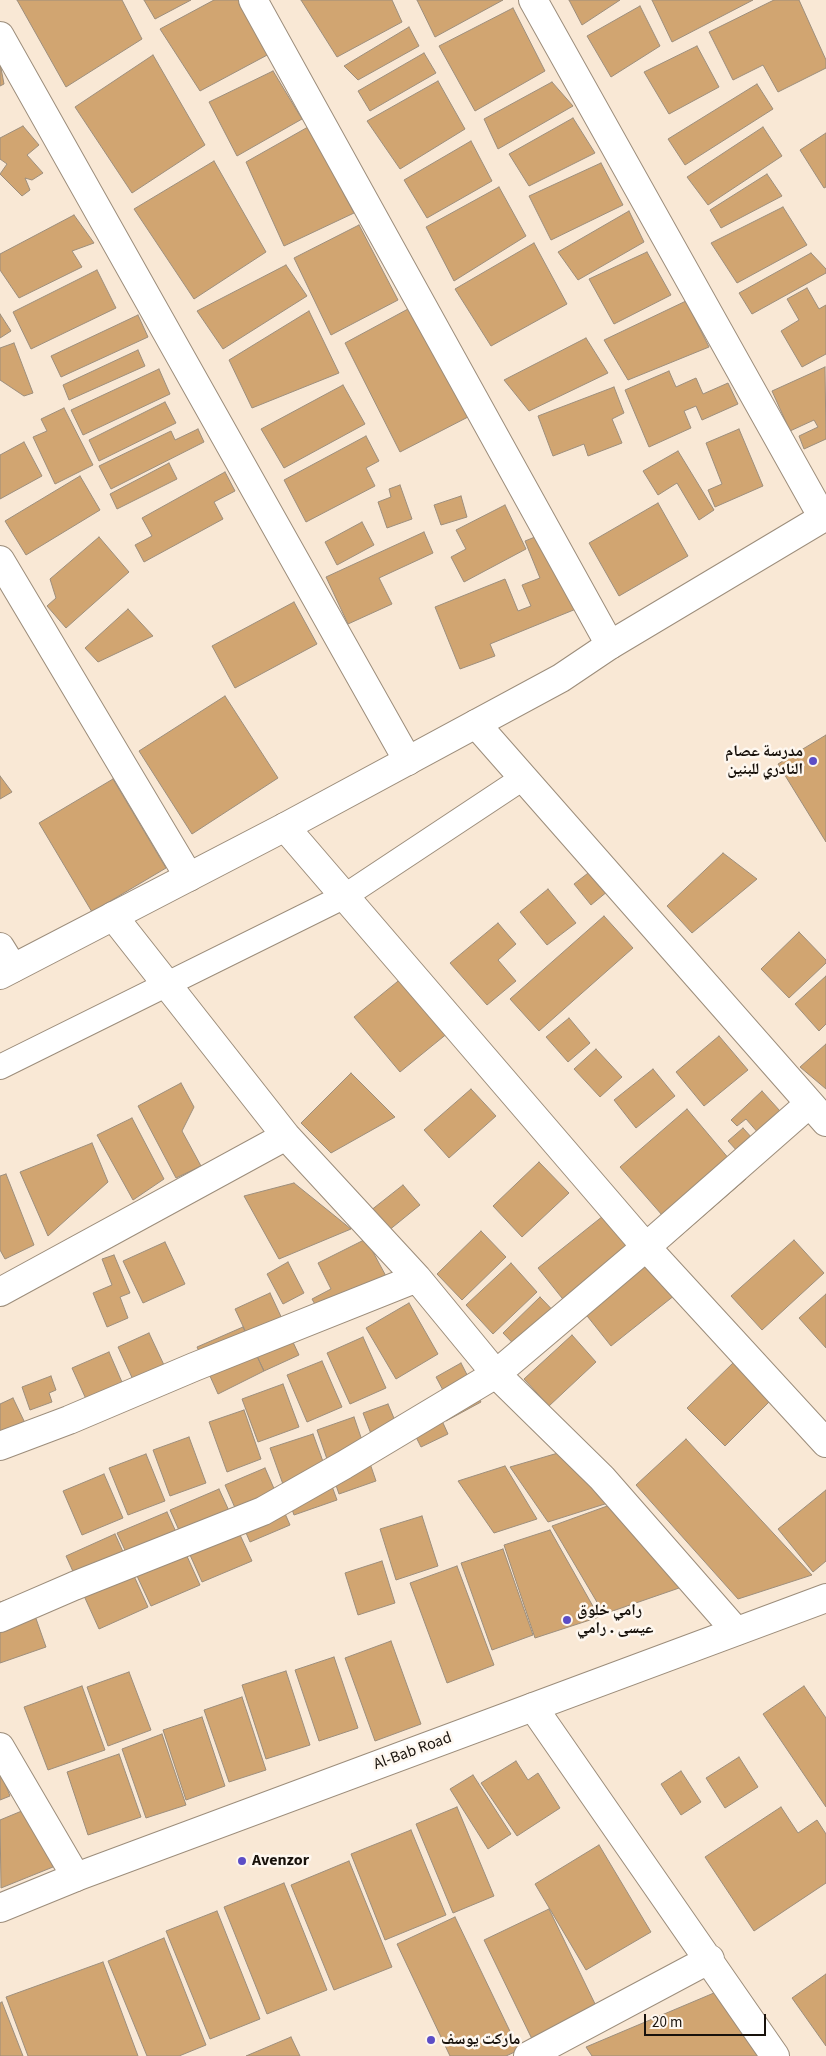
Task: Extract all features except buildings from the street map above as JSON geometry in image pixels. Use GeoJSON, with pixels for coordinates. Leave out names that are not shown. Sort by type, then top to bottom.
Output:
{"type":"FeatureCollection","features":[{"type":"Feature","properties":{"kind":"street"},"geometry":{"type":"LineString","coordinates":[[253,0],[610,646]]}},
{"type":"Feature","properties":{"kind":"street"},"geometry":{"type":"LineString","coordinates":[[4,963],[113,916],[285,827],[561,678],[610,646],[825,517],[533,0]]}},
{"type":"Feature","properties":{"kind":"street"},"geometry":{"type":"LineString","coordinates":[[0,36],[408,761]]}},
{"type":"Feature","properties":{"kind":"street"},"geometry":{"type":"LineString","coordinates":[[0,560],[189,877]]}},
{"type":"Feature","properties":{"kind":"street"},"geometry":{"type":"LineString","coordinates":[[0,1618],[74,1586],[263,1511],[496,1374],[646,1247],[818,1113],[476,724]]}},
{"type":"Feature","properties":{"kind":"street"},"geometry":{"type":"LineString","coordinates":[[285,827],[646,1247],[826,1443]]}},
{"type":"Feature","properties":{"kind":"street"},"geometry":{"type":"LineString","coordinates":[[113,916],[286,1136],[417,1278],[496,1374],[602,1478],[736,1631]]}},
{"type":"Feature","properties":{"kind":"street"},"geometry":{"type":"LineString","coordinates":[[0,1292],[286,1136]]}},
{"type":"Feature","properties":{"kind":"street"},"geometry":{"type":"LineString","coordinates":[[0,1446],[69,1420],[194,1367],[417,1278]]}},
{"type":"Feature","properties":{"kind":"street","name":"Al-Bab Road"},"geometry":{"type":"LineString","coordinates":[[0,1908],[76,1877],[736,1631],[823,1605]]}},
{"type":"Feature","properties":{"kind":"street"},"geometry":{"type":"LineString","coordinates":[[534,1707],[710,1959],[775,2056]]}},
{"type":"Feature","properties":{"kind":"street"},"geometry":{"type":"LineString","coordinates":[[0,1747],[76,1877]]}},
{"type":"Feature","properties":{"kind":"street"},"geometry":{"type":"LineString","coordinates":[[528,2056],[710,1959]]}},
{"type":"Feature","properties":{"kind":"lane"},"geometry":{"type":"LineString","coordinates":[[0,1067],[166,983],[345,896],[523,778]]}},
{"type":"Feature","properties":{"kind":"place","name":"مدرسة عصام النادري للبنين"},"geometry":{"type":"Point","coordinates":[813,761]}},
{"type":"Feature","properties":{"kind":"place","name":"رامي خلوق عيسى . رامي"},"geometry":{"type":"Point","coordinates":[567,1620]}},
{"type":"Feature","properties":{"kind":"place","name":"Avenzor"},"geometry":{"type":"Point","coordinates":[242,1861]}},
{"type":"Feature","properties":{"kind":"place","name":"ماركت يوسف"},"geometry":{"type":"Point","coordinates":[431,2040]}}]}
